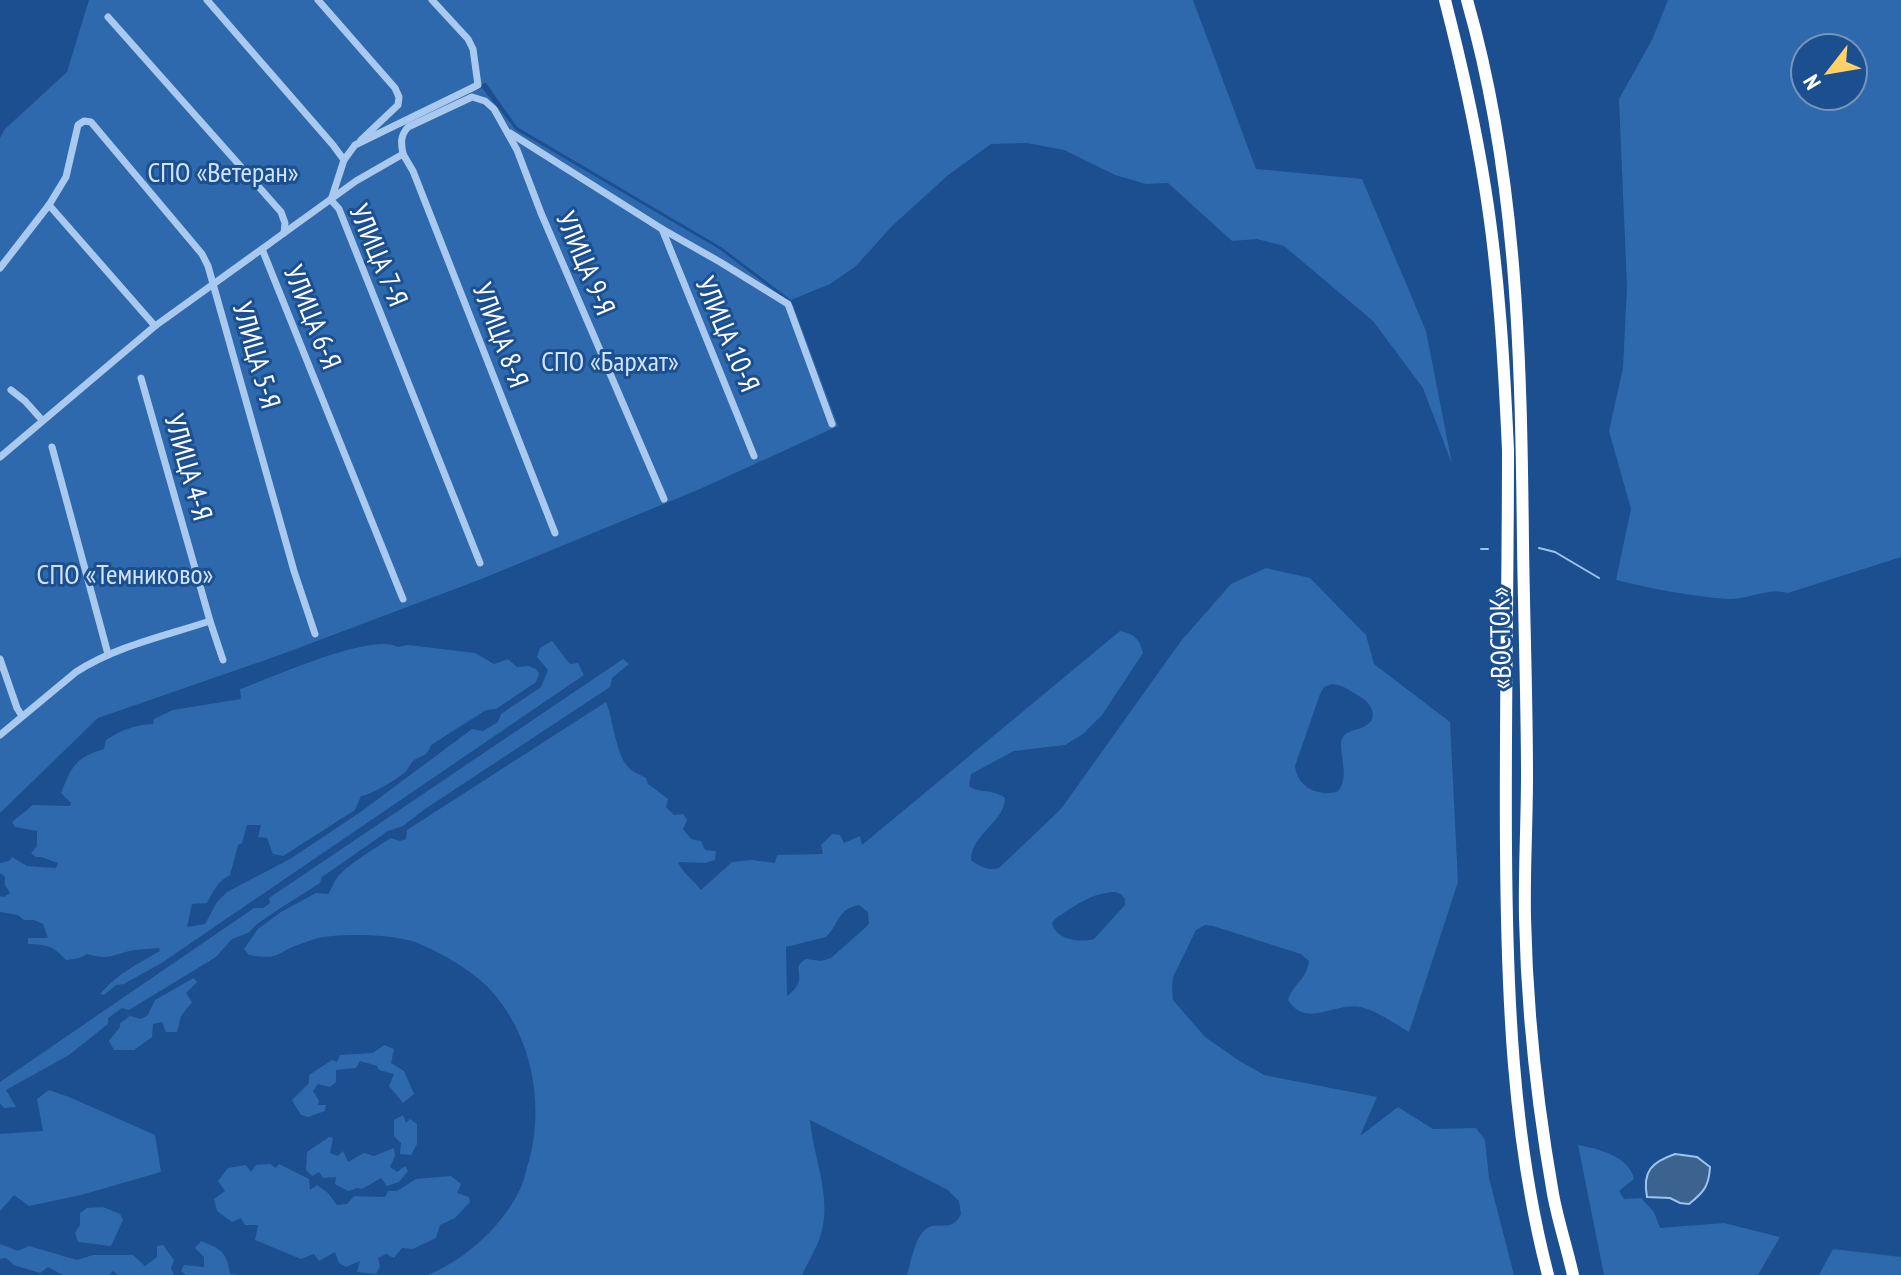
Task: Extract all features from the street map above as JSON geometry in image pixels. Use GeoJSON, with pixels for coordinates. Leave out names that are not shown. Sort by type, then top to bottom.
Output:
{"type":"FeatureCollection","features":[{"type":"Feature","properties":{"kind":"highway","name":"«ВОСТОК»"},"geometry":{"type":"LineString","coordinates":[[1445,0],[1485,187],[1505,376],[1508,480],[1506,907],[1510,1004],[1524,1164],[1548,1275]]}},
{"type":"Feature","properties":{"kind":"highway","name":"«ВОСТОК»"},"geometry":{"type":"LineString","coordinates":[[1467,0],[1494,113],[1512,246],[1521,381],[1527,773],[1525,917],[1531,1025],[1542,1126],[1554,1197],[1573,1275]]}},
{"type":"Feature","properties":{"kind":"street"},"geometry":{"type":"LineString","coordinates":[[207,0],[344,160]]}},
{"type":"Feature","properties":{"kind":"street","name":"УЛИЦА 7-Я"},"geometry":{"type":"LineString","coordinates":[[318,0],[395,88],[399,97],[398,105],[355,145],[344,160],[331,200],[339,209],[480,563]]}},
{"type":"Feature","properties":{"kind":"street"},"geometry":{"type":"LineString","coordinates":[[355,145],[478,85],[473,49],[468,39],[432,0]]}},
{"type":"Feature","properties":{"kind":"street","name":"УЛИЦА 6-Я"},"geometry":{"type":"LineString","coordinates":[[108,17],[273,202],[285,223],[284,233],[262,249],[403,599]]}},
{"type":"Feature","properties":{"kind":"street","name":"УЛИЦА 9-Я"},"geometry":{"type":"LineString","coordinates":[[403,154],[401,141],[408,127],[466,98],[477,97],[494,109],[509,132],[664,499]]}},
{"type":"Feature","properties":{"kind":"street","name":"УЛИЦА 5-Я"},"geometry":{"type":"LineString","coordinates":[[49,205],[66,177],[78,125],[84,121],[91,122],[202,254],[214,284],[294,571],[315,634]]}},
{"type":"Feature","properties":{"kind":"street"},"geometry":{"type":"LineString","coordinates":[[509,132],[788,304],[832,424]]}},
{"type":"Feature","properties":{"kind":"street"},"geometry":{"type":"LineString","coordinates":[[284,233],[356,181],[403,154]]}},
{"type":"Feature","properties":{"kind":"street","name":"УЛИЦА 8-Я"},"geometry":{"type":"LineString","coordinates":[[403,154],[413,171],[555,533]]}},
{"type":"Feature","properties":{"kind":"street"},"geometry":{"type":"LineString","coordinates":[[0,268],[49,205],[155,326]]}},
{"type":"Feature","properties":{"kind":"street","name":"УЛИЦА 10-Я"},"geometry":{"type":"LineString","coordinates":[[662,229],[754,456]]}},
{"type":"Feature","properties":{"kind":"street"},"geometry":{"type":"LineString","coordinates":[[0,457],[155,326],[262,249]]}},
{"type":"Feature","properties":{"kind":"street","name":"УЛИЦА 4-Я"},"geometry":{"type":"LineString","coordinates":[[141,378],[223,660]]}},
{"type":"Feature","properties":{"kind":"street"},"geometry":{"type":"LineString","coordinates":[[11,390],[42,420]]}},
{"type":"Feature","properties":{"kind":"street"},"geometry":{"type":"LineString","coordinates":[[52,447],[108,654]]}},
{"type":"Feature","properties":{"kind":"street"},"geometry":{"type":"LineString","coordinates":[[0,735],[76,672],[108,654],[210,621]]}},
{"type":"Feature","properties":{"kind":"street"},"geometry":{"type":"LineString","coordinates":[[0,659],[22,716]]}},
{"type":"Feature","properties":{"kind":"green space"},"geometry":{"type":"Polygon","coordinates":[[[89,0],[1193,0],[1256,169],[1362,179],[1426,331],[1452,464],[1423,388],[1373,321],[1284,246],[1257,239],[1232,241],[1168,183],[1146,184],[1115,175],[1064,150],[1027,143],[991,144],[947,176],[891,227],[856,266],[830,284],[791,300],[721,247],[517,127],[486,83],[478,85],[477,90],[482,88],[516,130],[719,249],[793,305],[838,426],[700,489],[479,580],[277,656],[98,718],[0,813],[0,138],[5,129],[67,72],[89,0]]]}},
{"type":"Feature","properties":{"kind":"green space"},"geometry":{"type":"Polygon","coordinates":[[[1668,0],[1901,0],[1901,557],[1788,593],[1773,592],[1735,599],[1685,594],[1616,580],[1631,509],[1609,431],[1623,368],[1627,287],[1619,99],[1652,40],[1668,0]]]}},
{"type":"Feature","properties":{"kind":"green space"},"geometry":{"type":"Polygon","coordinates":[[[1266,568],[1310,578],[1366,635],[1374,664],[1450,722],[1458,882],[1409,1032],[1364,1008],[1343,1008],[1313,1014],[1296,1009],[1288,1000],[1306,972],[1309,961],[1301,954],[1213,926],[1205,925],[1196,930],[1173,977],[1173,1000],[1205,1037],[1264,1075],[1377,1097],[1360,1136],[1398,1107],[1433,1129],[1476,1128],[1485,1140],[1489,1178],[1514,1275],[907,1275],[920,1236],[928,1228],[952,1224],[957,1220],[961,1214],[959,1201],[948,1190],[810,1120],[823,1191],[824,1219],[819,1239],[802,1275],[428,1275],[471,1250],[483,1239],[505,1214],[522,1185],[533,1140],[535,1096],[532,1074],[518,1032],[495,995],[478,979],[447,958],[415,942],[381,936],[340,935],[318,938],[277,955],[262,957],[249,955],[244,949],[258,929],[316,893],[328,894],[341,873],[362,857],[391,838],[406,839],[407,830],[606,702],[625,762],[668,799],[666,807],[674,815],[683,814],[687,820],[683,829],[691,839],[701,841],[705,850],[716,851],[715,860],[705,863],[678,862],[701,890],[732,862],[752,860],[775,863],[777,855],[823,854],[821,845],[832,834],[840,835],[844,843],[860,836],[862,845],[1120,631],[1133,636],[1143,653],[1102,715],[1083,734],[1065,745],[1014,751],[971,774],[969,786],[1005,798],[1000,814],[976,843],[971,860],[984,868],[999,868],[1061,809],[1181,641],[1231,584],[1266,568]],[[1332,684],[1324,687],[1320,694],[1295,766],[1304,785],[1322,793],[1337,792],[1341,787],[1344,775],[1341,741],[1344,736],[1368,724],[1373,717],[1368,703],[1362,698],[1332,684]],[[1121,894],[1098,895],[1055,919],[1052,923],[1054,929],[1069,939],[1094,939],[1125,905],[1121,894]],[[859,905],[843,913],[826,937],[786,947],[787,996],[798,983],[802,962],[806,959],[821,961],[831,958],[869,923],[868,912],[859,905]]]}},
{"type":"Feature","properties":{"kind":"green space"},"geometry":{"type":"Polygon","coordinates":[[[552,641],[570,664],[578,663],[584,675],[163,962],[124,984],[116,985],[104,995],[100,994],[113,981],[160,951],[159,948],[107,957],[87,954],[66,960],[49,947],[28,944],[28,938],[48,938],[43,924],[0,912],[0,896],[10,893],[5,877],[0,873],[0,863],[12,857],[27,866],[56,868],[58,863],[31,853],[37,846],[37,831],[15,827],[12,822],[33,805],[70,806],[71,803],[61,793],[72,770],[87,756],[104,749],[106,740],[117,733],[153,724],[154,719],[173,710],[241,699],[240,689],[321,658],[367,646],[408,645],[475,653],[494,664],[508,659],[517,667],[528,666],[539,674],[536,682],[496,709],[486,710],[431,745],[426,754],[413,761],[398,778],[361,796],[355,810],[283,856],[273,854],[267,838],[258,837],[261,825],[247,825],[230,875],[219,883],[207,903],[192,904],[187,927],[205,924],[217,902],[227,892],[290,859],[362,811],[472,729],[483,731],[498,722],[501,714],[541,687],[548,670],[537,657],[540,648],[552,641]]]}},
{"type":"Feature","properties":{"kind":"green space"},"geometry":{"type":"Polygon","coordinates":[[[623,659],[629,664],[612,678],[610,687],[403,826],[388,831],[248,933],[232,939],[216,957],[129,1010],[122,1008],[108,1018],[108,1024],[69,1055],[6,1090],[16,1107],[4,1108],[0,1103],[0,1082],[254,908],[263,908],[270,903],[269,898],[623,659]]]}},
{"type":"Feature","properties":{"kind":"green space"},"geometry":{"type":"Polygon","coordinates":[[[194,978],[197,982],[186,993],[192,1002],[181,1016],[177,1032],[166,1032],[162,1022],[153,1024],[152,1037],[134,1050],[114,1050],[109,1041],[120,1023],[130,1016],[141,1019],[148,1015],[155,1000],[194,978]]]}},
{"type":"Feature","properties":{"kind":"green space"},"geometry":{"type":"Polygon","coordinates":[[[384,1045],[394,1049],[391,1063],[404,1071],[414,1094],[403,1103],[389,1086],[394,1074],[360,1061],[356,1068],[336,1070],[336,1082],[330,1087],[318,1084],[313,1091],[318,1105],[326,1105],[325,1111],[308,1117],[301,1115],[292,1100],[309,1083],[309,1075],[332,1060],[337,1062],[340,1055],[373,1053],[384,1045]]]}},
{"type":"Feature","properties":{"kind":"green space"},"geometry":{"type":"Polygon","coordinates":[[[49,1090],[155,1135],[161,1172],[29,1206],[14,1195],[0,1211],[0,1134],[43,1131],[37,1099],[49,1090]]]}},
{"type":"Feature","properties":{"kind":"green space"},"geometry":{"type":"Polygon","coordinates":[[[403,1115],[406,1123],[410,1119],[417,1124],[417,1144],[411,1155],[400,1154],[401,1143],[394,1136],[394,1120],[403,1115]]]}},
{"type":"Feature","properties":{"kind":"green space"},"geometry":{"type":"Polygon","coordinates":[[[329,1137],[333,1138],[330,1153],[338,1156],[343,1151],[348,1162],[364,1153],[374,1156],[394,1148],[395,1156],[390,1167],[397,1172],[405,1166],[408,1171],[399,1182],[387,1186],[381,1178],[362,1189],[348,1191],[335,1184],[336,1177],[323,1178],[319,1172],[312,1176],[306,1170],[307,1152],[329,1137]]]}},
{"type":"Feature","properties":{"kind":"green space"},"geometry":{"type":"Polygon","coordinates":[[[1578,1145],[1604,1151],[1626,1165],[1634,1179],[1619,1191],[1624,1199],[1641,1198],[1654,1212],[1660,1228],[1724,1223],[1780,1237],[1758,1275],[1604,1275],[1578,1145]]]}},
{"type":"Feature","properties":{"kind":"green space"},"geometry":{"type":"Polygon","coordinates":[[[270,1164],[276,1168],[279,1164],[309,1179],[310,1190],[317,1185],[337,1205],[347,1204],[354,1196],[385,1197],[388,1191],[397,1191],[416,1179],[451,1176],[461,1184],[457,1193],[469,1197],[470,1202],[455,1218],[440,1225],[436,1238],[413,1249],[402,1248],[394,1258],[386,1254],[378,1258],[380,1266],[376,1274],[357,1272],[360,1261],[346,1267],[339,1263],[335,1252],[319,1261],[314,1254],[301,1259],[255,1240],[258,1225],[245,1225],[241,1218],[232,1222],[217,1211],[214,1199],[225,1191],[218,1181],[228,1168],[246,1165],[251,1172],[256,1165],[270,1164]]]}},
{"type":"Feature","properties":{"kind":"green space"},"geometry":{"type":"Polygon","coordinates":[[[103,1207],[120,1214],[123,1220],[111,1246],[78,1242],[75,1233],[80,1225],[80,1213],[87,1208],[103,1207]]]}},
{"type":"Feature","properties":{"kind":"green space"},"geometry":{"type":"Polygon","coordinates":[[[201,1241],[222,1252],[230,1274],[242,1275],[186,1275],[181,1271],[184,1265],[204,1267],[204,1257],[195,1248],[201,1241]]]}},
{"type":"Feature","properties":{"kind":"green space"},"geometry":{"type":"Polygon","coordinates":[[[0,1244],[18,1251],[29,1246],[77,1260],[93,1255],[133,1255],[145,1266],[157,1257],[157,1246],[163,1245],[174,1260],[171,1268],[174,1275],[118,1275],[113,1271],[109,1275],[63,1275],[48,1267],[40,1273],[14,1265],[6,1258],[0,1259],[0,1244]]]}},
{"type":"Feature","properties":{"kind":"green space"},"geometry":{"type":"Polygon","coordinates":[[[1833,1249],[1901,1257],[1901,1275],[1819,1275],[1833,1249]]]}},
{"type":"Feature","properties":{"kind":"shaded area"},"geometry":{"type":"Polygon","coordinates":[[[1675,1154],[1697,1157],[1710,1167],[1705,1188],[1689,1204],[1670,1198],[1647,1197],[1646,1180],[1650,1169],[1660,1160],[1675,1154]]]}},
{"type":"Feature","properties":{"kind":"waterway"},"geometry":{"type":"LineString","coordinates":[[1539,548],[1555,552],[1599,578]]}},
{"type":"Feature","properties":{"kind":"waterway"},"geometry":{"type":"LineString","coordinates":[[1481,549],[1488,549]]}},
{"type":"Feature","properties":{"kind":"park label","name":"СПО «Ветеран»"},"geometry":{"type":"Point","coordinates":[223,172]}},
{"type":"Feature","properties":{"kind":"park label","name":"СПО «Бархат»"},"geometry":{"type":"Point","coordinates":[610,361]}},
{"type":"Feature","properties":{"kind":"park label","name":"СПО «Темниково»"},"geometry":{"type":"Point","coordinates":[125,574]}}]}
